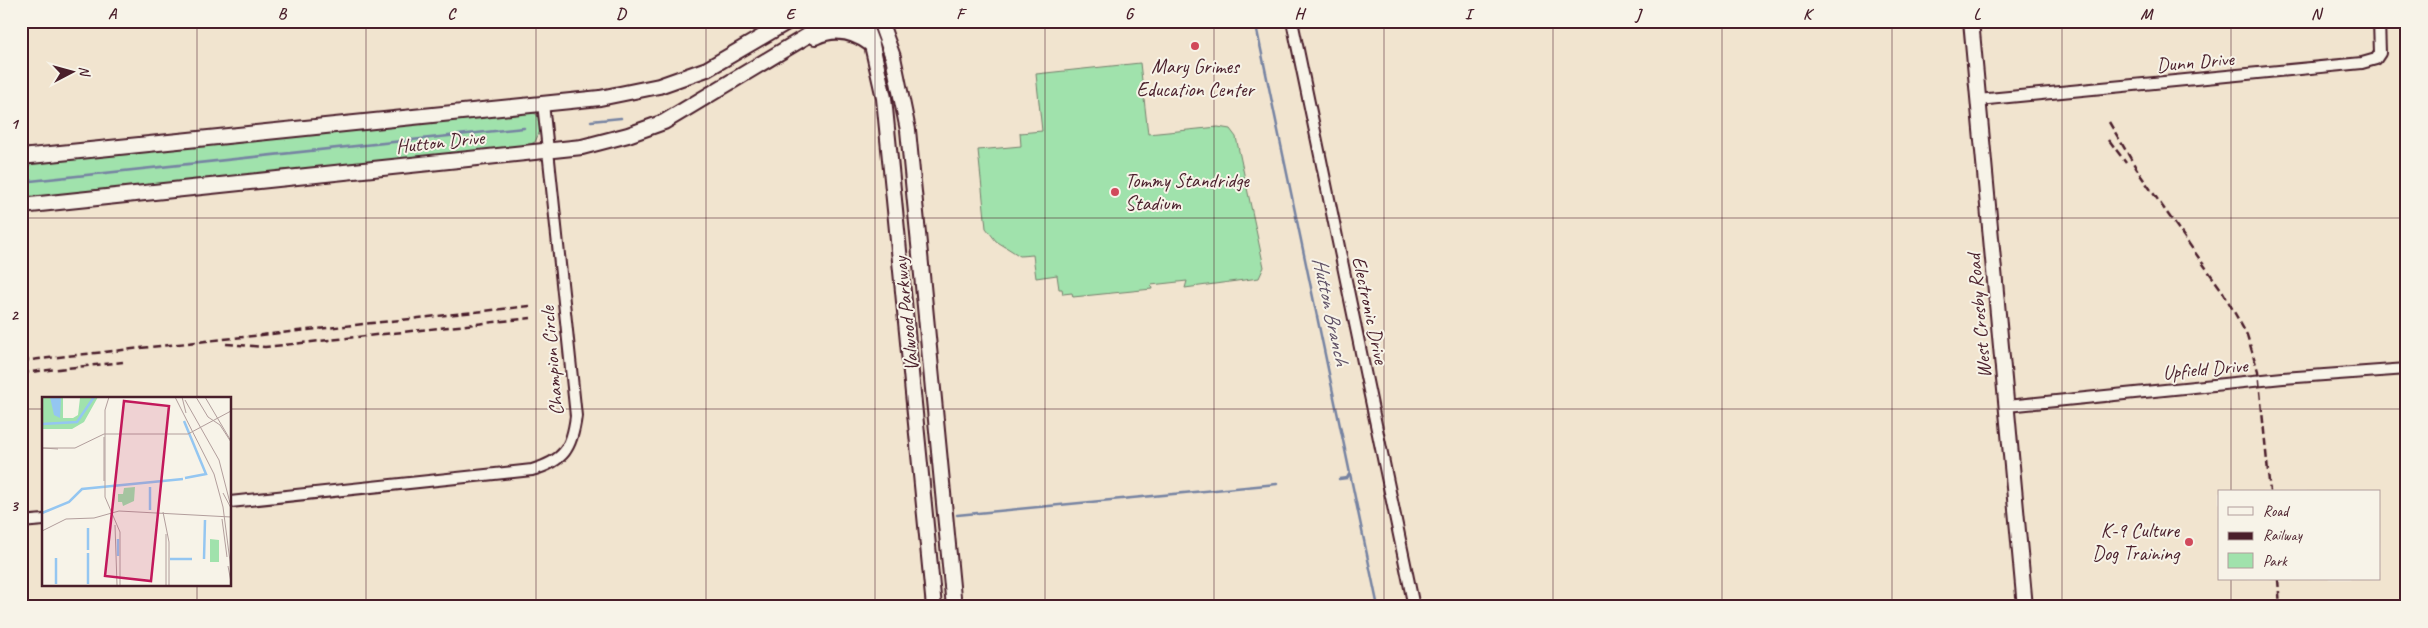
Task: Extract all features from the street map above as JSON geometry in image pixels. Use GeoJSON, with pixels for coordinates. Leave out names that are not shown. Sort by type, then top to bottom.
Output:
{"type":"FeatureCollection","features":[{"type":"Feature","properties":{"kind":"street","name":"Hutton Drive"},"geometry":{"type":"LineString","coordinates":[[21,157],[600,98],[659,86],[706,69],[789,21]]}},
{"type":"Feature","properties":{"kind":"street","name":"Hutton Drive"},"geometry":{"type":"LineString","coordinates":[[21,206],[591,145],[628,135],[664,122],[832,21]]}},
{"type":"Feature","properties":{"kind":"street","name":"Valwood Parkway"},"geometry":{"type":"LineString","coordinates":[[863,21],[872,46],[884,98],[934,607]]}},
{"type":"Feature","properties":{"kind":"street","name":"Valwood Parkway"},"geometry":{"type":"LineString","coordinates":[[880,21],[893,57],[903,98],[921,256],[954,607]]}},
{"type":"Feature","properties":{"kind":"street","name":"Electronic Drive"},"geometry":{"type":"LineString","coordinates":[[1292,21],[1414,607]]}},
{"type":"Feature","properties":{"kind":"street","name":"West Crosby Road"},"geometry":{"type":"LineString","coordinates":[[1971,21],[2025,607]]}},
{"type":"Feature","properties":{"kind":"street","name":"Dunn Drive"},"geometry":{"type":"LineString","coordinates":[[1978,100],[2362,63],[2376,59],[2380,53],[2379,21]]}},
{"type":"Feature","properties":{"kind":"street"},"geometry":{"type":"LineString","coordinates":[[791,46],[821,34],[837,32],[850,32],[872,46]]}},
{"type":"Feature","properties":{"kind":"street","name":"Champion Circle"},"geometry":{"type":"LineString","coordinates":[[231,502],[532,470],[548,466],[566,452],[573,437],[576,416],[543,103]]}},
{"type":"Feature","properties":{"kind":"street"},"geometry":{"type":"LineString","coordinates":[[900,259],[921,256]]}},
{"type":"Feature","properties":{"kind":"street","name":"Upfield Drive"},"geometry":{"type":"LineString","coordinates":[[2007,406],[2283,378],[2407,368]]}},
{"type":"Feature","properties":{"kind":"street"},"geometry":{"type":"LineString","coordinates":[[925,503],[945,501]]}},
{"type":"Feature","properties":{"kind":"street"},"geometry":{"type":"LineString","coordinates":[[21,522],[42,520]]}},
{"type":"Feature","properties":{"kind":"shaded area"},"geometry":{"type":"Polygon","coordinates":[[[21,21],[2407,21],[2407,607],[21,607],[21,21]]]}},
{"type":"Feature","properties":{"kind":"green space","name":"Tommy Standridge Stadium"},"geometry":{"type":"Polygon","coordinates":[[[1140,63],[1148,134],[1218,127],[1230,129],[1236,137],[1264,267],[1259,278],[1185,288],[1187,281],[1151,285],[1152,289],[1073,297],[1072,293],[1063,294],[1062,289],[1059,289],[1057,275],[1036,278],[1033,255],[1020,256],[996,241],[986,228],[978,150],[1021,146],[1020,133],[1042,131],[1036,74],[1140,63]]]}},
{"type":"Feature","properties":{"kind":"green space"},"geometry":{"type":"Polygon","coordinates":[[[528,108],[538,116],[540,131],[535,142],[528,145],[21,200],[21,162],[528,108]]]}},
{"type":"Feature","properties":{"kind":"waterway","name":"Hutton Branch"},"geometry":{"type":"LineString","coordinates":[[1255,21],[1378,607]]}},
{"type":"Feature","properties":{"kind":"waterway"},"geometry":{"type":"LineString","coordinates":[[591,121],[621,118]]}},
{"type":"Feature","properties":{"kind":"waterway"},"geometry":{"type":"LineString","coordinates":[[21,182],[524,128]]}},
{"type":"Feature","properties":{"kind":"waterway"},"geometry":{"type":"LineString","coordinates":[[1339,479],[1347,478],[1350,473]]}},
{"type":"Feature","properties":{"kind":"waterway"},"geometry":{"type":"LineString","coordinates":[[957,515],[1277,484]]}},
{"type":"Feature","properties":{"kind":"railway"},"geometry":{"type":"LineString","coordinates":[[2109,122],[2141,176],[2223,292],[2247,335],[2258,371],[2270,490]]}},
{"type":"Feature","properties":{"kind":"railway"},"geometry":{"type":"LineString","coordinates":[[2109,140],[2126,163]]}},
{"type":"Feature","properties":{"kind":"railway"},"geometry":{"type":"LineString","coordinates":[[21,361],[530,306]]}},
{"type":"Feature","properties":{"kind":"railway"},"geometry":{"type":"LineString","coordinates":[[226,344],[265,347],[531,318]]}},
{"type":"Feature","properties":{"kind":"railway"},"geometry":{"type":"LineString","coordinates":[[21,373],[123,362]]}},
{"type":"Feature","properties":{"kind":"railway"},"geometry":{"type":"LineString","coordinates":[[2278,580],[2280,607]]}},
{"type":"Feature","properties":{"kind":"place","name":"Mary Grimes Education Center"},"geometry":{"type":"Point","coordinates":[1195,46]}},
{"type":"Feature","properties":{"kind":"place","name":"Tommy Standridge Stadium"},"geometry":{"type":"Point","coordinates":[1115,192]}},
{"type":"Feature","properties":{"kind":"place","name":"K-9 Culture Dog Training"},"geometry":{"type":"Point","coordinates":[2189,542]}}]}
